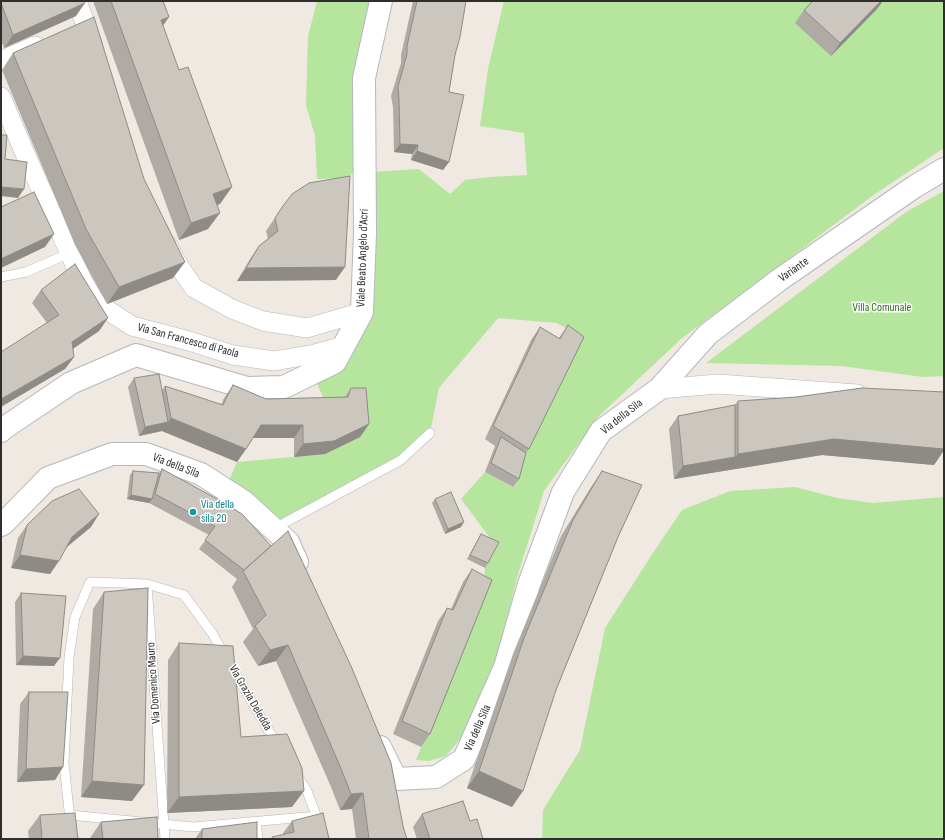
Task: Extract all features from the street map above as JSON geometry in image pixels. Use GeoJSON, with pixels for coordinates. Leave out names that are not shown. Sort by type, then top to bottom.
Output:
{"type":"FeatureCollection","features":[{"type":"Feature","properties":{"kind":"main road","name":"Viale Beato Angelo d'Acri"},"geometry":{"type":"LineString","coordinates":[[1,431],[71,383],[136,355],[247,388],[284,387],[335,362],[362,312],[365,233],[364,78],[381,1]]}},
{"type":"Feature","properties":{"kind":"main road","name":"Variante"},"geometry":{"type":"LineString","coordinates":[[659,389],[708,334],[786,275],[914,187],[944,169]]}},
{"type":"Feature","properties":{"kind":"main road","name":"Via della Sila"},"geometry":{"type":"LineString","coordinates":[[372,730],[396,782],[436,776],[464,759],[505,667],[529,584],[563,492],[601,431],[659,389]]}},
{"type":"Feature","properties":{"kind":"main road","name":"Via della Sila"},"geometry":{"type":"LineString","coordinates":[[1,525],[48,478],[112,454],[146,454],[201,474],[242,502],[288,542],[304,578]]}},
{"type":"Feature","properties":{"kind":"street"},"geometry":{"type":"LineString","coordinates":[[77,1],[79,26],[98,60]]}},
{"type":"Feature","properties":{"kind":"street"},"geometry":{"type":"LineString","coordinates":[[1,61],[50,39]]}},
{"type":"Feature","properties":{"kind":"street","name":"Via San Francesco di Paola"},"geometry":{"type":"LineString","coordinates":[[1,97],[82,280],[96,302],[132,326],[189,341],[233,355],[274,361],[315,354],[344,346]]}},
{"type":"Feature","properties":{"kind":"street"},"geometry":{"type":"LineString","coordinates":[[159,228],[177,263],[194,288],[232,309],[263,321],[307,328],[362,312]]}},
{"type":"Feature","properties":{"kind":"street"},"geometry":{"type":"LineString","coordinates":[[659,389],[718,384],[876,395]]}},
{"type":"Feature","properties":{"kind":"lane"},"geometry":{"type":"LineString","coordinates":[[1,276],[26,272],[70,253]]}},
{"type":"Feature","properties":{"kind":"lane"},"geometry":{"type":"LineString","coordinates":[[273,529],[401,460],[430,433]]}},
{"type":"Feature","properties":{"kind":"lane"},"geometry":{"type":"LineString","coordinates":[[72,839],[64,763],[69,657],[75,617],[90,582],[147,584]]}},
{"type":"Feature","properties":{"kind":"lane","name":"Via Grazia Deledda"},"geometry":{"type":"LineString","coordinates":[[147,584],[184,595],[212,633],[283,753]]}},
{"type":"Feature","properties":{"kind":"lane","name":"Via Domenico Mauro"},"geometry":{"type":"LineString","coordinates":[[147,584],[165,839]]}},
{"type":"Feature","properties":{"kind":"lane"},"geometry":{"type":"LineString","coordinates":[[291,766],[307,791],[325,839]]}},
{"type":"Feature","properties":{"kind":"lane"},"geometry":{"type":"LineString","coordinates":[[70,815],[193,827],[317,816]]}},
{"type":"Feature","properties":{"kind":"lane"},"geometry":{"type":"LineString","coordinates":[[256,822],[258,839]]}},
{"type":"Feature","properties":{"kind":"green space"},"geometry":{"type":"Polygon","coordinates":[[[317,1],[381,1],[365,70],[373,172],[419,169],[450,194],[465,180],[527,175],[524,133],[480,126],[488,69],[504,1],[816,1],[877,9],[883,1],[944,1],[944,148],[875,194],[681,339],[598,417],[544,491],[517,578],[496,662],[466,732],[446,756],[429,761],[416,760],[483,592],[485,568],[496,546],[461,499],[485,472],[512,487],[520,462],[578,335],[557,323],[498,318],[439,388],[430,433],[401,460],[273,529],[225,490],[237,462],[325,454],[325,401],[312,373],[362,313],[364,168],[343,178],[317,179],[315,136],[306,105],[308,37],[317,1]]]}},
{"type":"Feature","properties":{"kind":"green space","name":"Villa Comunale"},"geometry":{"type":"Polygon","coordinates":[[[944,191],[944,376],[923,377],[841,366],[706,363],[906,212],[944,191]]]}},
{"type":"Feature","properties":{"kind":"green space"},"geometry":{"type":"Polygon","coordinates":[[[795,487],[837,498],[873,503],[944,497],[944,839],[542,839],[543,810],[580,750],[605,628],[682,510],[730,491],[795,487]]]}},
{"type":"Feature","properties":{"kind":"building"},"geometry":{"type":"Polygon","coordinates":[[[1,1],[84,1],[85,3],[13,35],[1,1]]]}},
{"type":"Feature","properties":{"kind":"building"},"geometry":{"type":"Polygon","coordinates":[[[111,1],[163,1],[169,17],[161,20],[179,70],[188,67],[232,187],[213,194],[220,213],[191,223],[111,1]]]}},
{"type":"Feature","properties":{"kind":"building"},"geometry":{"type":"Polygon","coordinates":[[[417,1],[466,1],[449,92],[464,95],[449,162],[417,151],[418,145],[400,144],[398,87],[407,54],[407,46],[417,1]]]}},
{"type":"Feature","properties":{"kind":"building"},"geometry":{"type":"Polygon","coordinates":[[[813,1],[881,1],[840,43],[804,10],[813,1]]]}},
{"type":"Feature","properties":{"kind":"building"},"geometry":{"type":"Polygon","coordinates":[[[94,17],[144,179],[185,262],[119,287],[86,229],[13,53],[94,17]]]}},
{"type":"Feature","properties":{"kind":"building"},"geometry":{"type":"Polygon","coordinates":[[[1,135],[7,135],[5,159],[27,162],[24,189],[1,187],[1,135]]]}},
{"type":"Feature","properties":{"kind":"building"},"geometry":{"type":"Polygon","coordinates":[[[350,176],[345,267],[246,268],[259,246],[278,231],[275,218],[292,194],[309,183],[350,176]]]}},
{"type":"Feature","properties":{"kind":"building"},"geometry":{"type":"Polygon","coordinates":[[[34,192],[54,234],[1,258],[1,207],[34,192]]]}},
{"type":"Feature","properties":{"kind":"building"},"geometry":{"type":"Polygon","coordinates":[[[75,264],[108,318],[72,342],[74,357],[1,399],[1,352],[59,315],[41,290],[75,264]]]}},
{"type":"Feature","properties":{"kind":"building"},"geometry":{"type":"Polygon","coordinates":[[[568,325],[584,337],[529,449],[493,426],[540,327],[560,339],[568,325]]]}},
{"type":"Feature","properties":{"kind":"building"},"geometry":{"type":"Polygon","coordinates":[[[159,374],[168,422],[145,427],[134,378],[159,374]]]}},
{"type":"Feature","properties":{"kind":"building"},"geometry":{"type":"Polygon","coordinates":[[[233,385],[266,399],[348,397],[351,388],[366,388],[369,424],[334,441],[303,444],[303,425],[261,425],[246,449],[171,418],[165,386],[223,405],[233,385]]]}},
{"type":"Feature","properties":{"kind":"building"},"geometry":{"type":"Polygon","coordinates":[[[862,388],[944,392],[944,449],[834,439],[738,454],[738,401],[796,397],[862,388]]]}},
{"type":"Feature","properties":{"kind":"building"},"geometry":{"type":"Polygon","coordinates":[[[735,405],[735,457],[683,466],[678,416],[735,405]]]}},
{"type":"Feature","properties":{"kind":"building"},"geometry":{"type":"Polygon","coordinates":[[[501,437],[526,453],[519,479],[491,463],[501,437]]]}},
{"type":"Feature","properties":{"kind":"building"},"geometry":{"type":"Polygon","coordinates":[[[162,469],[242,514],[271,546],[244,570],[205,540],[215,526],[155,494],[162,469]]]}},
{"type":"Feature","properties":{"kind":"building"},"geometry":{"type":"Polygon","coordinates":[[[133,471],[159,473],[152,499],[131,495],[133,471]]]}},
{"type":"Feature","properties":{"kind":"building"},"geometry":{"type":"Polygon","coordinates":[[[602,471],[642,485],[618,537],[556,690],[523,791],[479,771],[524,638],[573,520],[602,471]]]}},
{"type":"Feature","properties":{"kind":"building"},"geometry":{"type":"Polygon","coordinates":[[[79,489],[99,514],[72,537],[59,561],[20,555],[27,525],[52,501],[79,489]]]}},
{"type":"Feature","properties":{"kind":"building"},"geometry":{"type":"Polygon","coordinates":[[[451,492],[464,522],[448,529],[435,499],[451,492]]]}},
{"type":"Feature","properties":{"kind":"building"},"geometry":{"type":"Polygon","coordinates":[[[288,531],[351,666],[391,763],[403,826],[407,839],[369,839],[363,793],[351,794],[288,645],[270,650],[255,626],[266,615],[243,571],[288,531]]]}},
{"type":"Feature","properties":{"kind":"building"},"geometry":{"type":"Polygon","coordinates":[[[481,534],[499,542],[488,563],[470,555],[481,534]]]}},
{"type":"Feature","properties":{"kind":"building"},"geometry":{"type":"Polygon","coordinates":[[[472,569],[492,580],[430,734],[402,721],[447,608],[453,610],[472,569]]]}},
{"type":"Feature","properties":{"kind":"building"},"geometry":{"type":"Polygon","coordinates":[[[148,588],[144,785],[92,781],[104,592],[148,588]]]}},
{"type":"Feature","properties":{"kind":"building"},"geometry":{"type":"Polygon","coordinates":[[[21,593],[66,596],[60,658],[23,656],[21,593]]]}},
{"type":"Feature","properties":{"kind":"building"},"geometry":{"type":"Polygon","coordinates":[[[179,643],[233,646],[241,737],[287,734],[302,768],[304,791],[179,797],[179,643]]]}},
{"type":"Feature","properties":{"kind":"building"},"geometry":{"type":"Polygon","coordinates":[[[29,692],[68,692],[63,767],[26,769],[29,692]]]}},
{"type":"Feature","properties":{"kind":"building"},"geometry":{"type":"Polygon","coordinates":[[[463,801],[470,821],[477,819],[483,839],[430,839],[422,814],[463,801]]]}},
{"type":"Feature","properties":{"kind":"building"},"geometry":{"type":"Polygon","coordinates":[[[75,813],[78,839],[42,839],[40,815],[75,813]]]}},
{"type":"Feature","properties":{"kind":"building"},"geometry":{"type":"Polygon","coordinates":[[[323,813],[329,839],[273,839],[272,837],[294,832],[292,821],[323,813]]]}},
{"type":"Feature","properties":{"kind":"building"},"geometry":{"type":"Polygon","coordinates":[[[157,817],[158,839],[103,839],[101,822],[157,817]]]}},
{"type":"Feature","properties":{"kind":"building"},"geometry":{"type":"Polygon","coordinates":[[[257,822],[257,839],[202,839],[202,829],[257,822]]]}},
{"type":"Feature","properties":{"kind":"place","name":"Via della sila 20"},"geometry":{"type":"Point","coordinates":[193,512]}}]}
